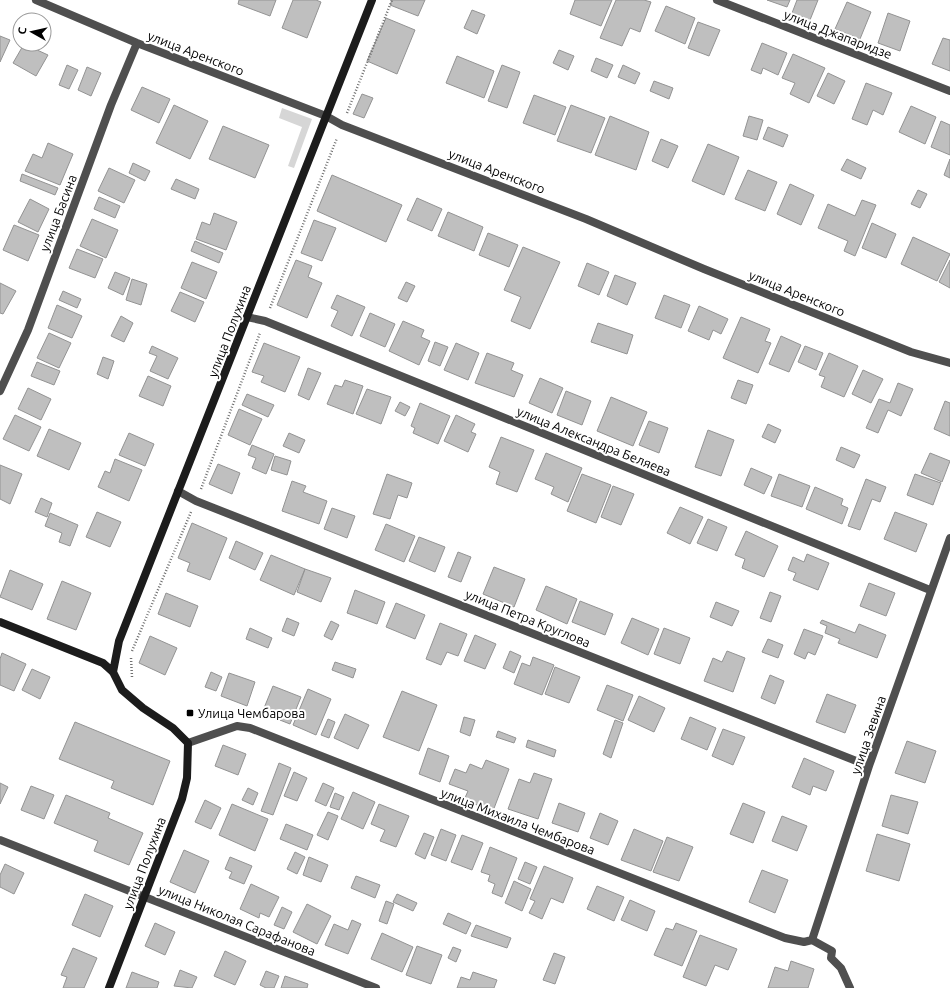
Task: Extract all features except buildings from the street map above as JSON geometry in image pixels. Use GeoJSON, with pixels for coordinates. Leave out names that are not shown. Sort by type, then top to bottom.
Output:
{"type":"FeatureCollection","features":[{"type":"Feature","properties":{"kind":"main road","name":"улица Полухина"},"geometry":{"type":"LineString","coordinates":[[113,672],[119,641],[372,0]]}},
{"type":"Feature","properties":{"kind":"main road"},"geometry":{"type":"LineString","coordinates":[[0,622],[103,663],[113,672],[122,690],[133,700],[173,728],[188,743]]}},
{"type":"Feature","properties":{"kind":"main road","name":"улица Полухина"},"geometry":{"type":"LineString","coordinates":[[109,988],[182,799],[187,778],[188,743]]}},
{"type":"Feature","properties":{"kind":"street","name":"улица Аренского"},"geometry":{"type":"LineString","coordinates":[[36,0],[137,43],[326,116],[342,125],[586,219],[704,269],[911,352],[950,363]]}},
{"type":"Feature","properties":{"kind":"street","name":"улица Джапаридзе"},"geometry":{"type":"LineString","coordinates":[[717,0],[950,91]]}},
{"type":"Feature","properties":{"kind":"street","name":"улица Басина"},"geometry":{"type":"LineString","coordinates":[[0,390],[28,330],[111,105],[137,43]]}},
{"type":"Feature","properties":{"kind":"street","name":"улица Александра Беляева"},"geometry":{"type":"LineString","coordinates":[[247,317],[265,321],[930,590]]}},
{"type":"Feature","properties":{"kind":"street","name":"улица Петра Круглова"},"geometry":{"type":"LineString","coordinates":[[178,492],[869,766]]}},
{"type":"Feature","properties":{"kind":"street","name":"улица Зевина"},"geometry":{"type":"LineString","coordinates":[[812,940],[869,766],[930,590],[950,538]]}},
{"type":"Feature","properties":{"kind":"street","name":"улица Михаила Чембарова"},"geometry":{"type":"LineString","coordinates":[[188,743],[237,726],[250,728],[785,938],[804,942],[812,940],[832,951],[831,958],[841,968],[850,988]]}},
{"type":"Feature","properties":{"kind":"street","name":"улица Николая Сарафанова"},"geometry":{"type":"LineString","coordinates":[[0,840],[376,988]]}},
{"type":"Feature","properties":{"kind":"path"},"geometry":{"type":"LineString","coordinates":[[133,700],[131,655],[196,500],[392,0]]}},
{"type":"Feature","properties":{"kind":"shaded area"},"geometry":{"type":"Polygon","coordinates":[[[282,108],[312,119],[294,168],[288,166],[302,127],[279,118],[282,108]]]}},
{"type":"Feature","properties":{"kind":"place","name":"Улица Чембарова"},"geometry":{"type":"Point","coordinates":[190,713]}}]}
